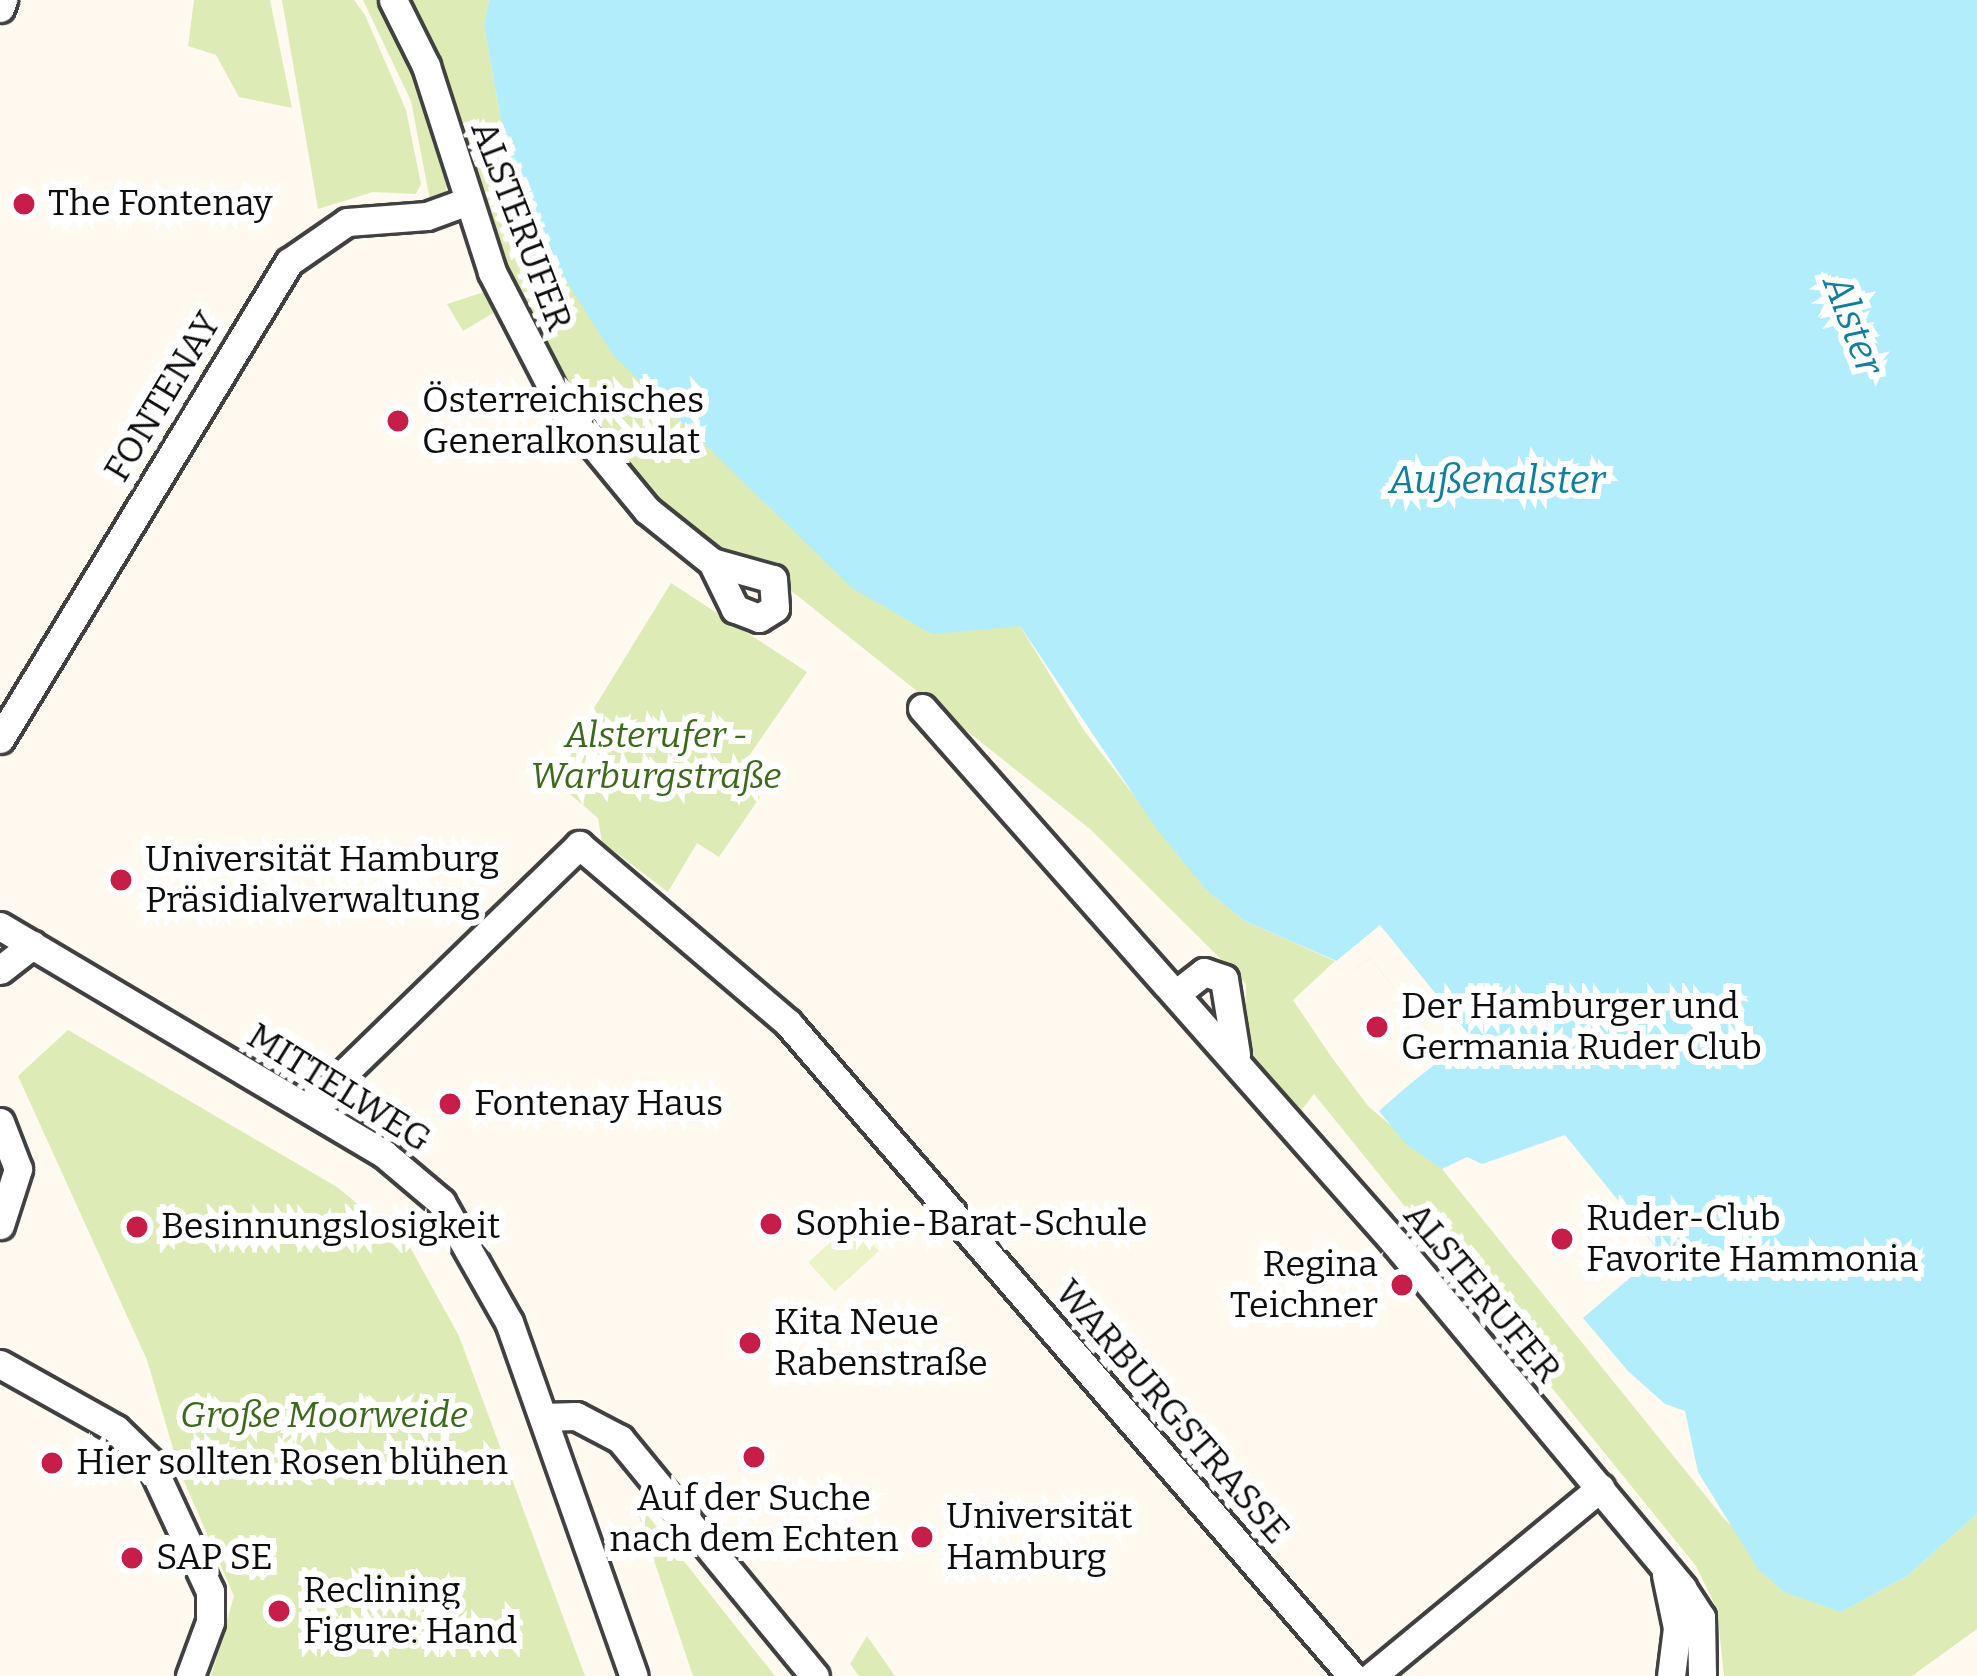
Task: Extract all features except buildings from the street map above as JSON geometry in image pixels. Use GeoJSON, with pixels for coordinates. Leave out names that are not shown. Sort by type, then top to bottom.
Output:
{"type":"FeatureCollection","features":[{"type":"Feature","properties":{"kind":"street","name":"ALSTERUFER"},"geometry":{"type":"LineString","coordinates":[[393,0],[426,66],[510,314],[562,407],[647,510],[712,562]]}},
{"type":"Feature","properties":{"kind":"street","name":"FONTENAY"},"geometry":{"type":"LineString","coordinates":[[0,739],[289,262],[346,222],[427,217],[468,201]]}},
{"type":"Feature","properties":{"kind":"street","name":"ALSTERUFER"},"geometry":{"type":"LineString","coordinates":[[922,708],[1240,1065],[1600,1488],[1701,1617],[1702,1676]]}},
{"type":"Feature","properties":{"kind":"street","name":"WARBURGSTRASSE"},"geometry":{"type":"LineString","coordinates":[[308,1108],[562,853],[579,844],[778,1011],[1352,1676]]}},
{"type":"Feature","properties":{"kind":"street","name":"MITTELWEG"},"geometry":{"type":"LineString","coordinates":[[0,926],[385,1154],[441,1202],[484,1270],[544,1417],[634,1676]]}},
{"type":"Feature","properties":{"kind":"street"},"geometry":{"type":"LineString","coordinates":[[0,970],[32,945]]}},
{"type":"Feature","properties":{"kind":"street","name":"ALSTERUFER"},"geometry":{"type":"LineString","coordinates":[[1177,993],[1204,972],[1224,979],[1240,1065]]}},
{"type":"Feature","properties":{"kind":"street"},"geometry":{"type":"LineString","coordinates":[[0,1122],[18,1169],[0,1225]]}},
{"type":"Feature","properties":{"kind":"street"},"geometry":{"type":"LineString","coordinates":[[0,1364],[140,1449],[192,1544],[212,1606],[190,1676]]}},
{"type":"Feature","properties":{"kind":"street"},"geometry":{"type":"LineString","coordinates":[[544,1417],[576,1416],[620,1439],[814,1676]]}},
{"type":"Feature","properties":{"kind":"street"},"geometry":{"type":"LineString","coordinates":[[1372,1676],[1600,1488]]}},
{"type":"Feature","properties":{"kind":"street","name":"ALSTERUFER"},"geometry":{"type":"LineString","coordinates":[[1664,1571],[1675,1606],[1671,1676]]}},
{"type":"Feature","properties":{"kind":"green space"},"geometry":{"type":"Polygon","coordinates":[[[194,0],[270,0],[292,108],[239,97],[216,55],[188,46],[194,0]]]}},
{"type":"Feature","properties":{"kind":"green space"},"geometry":{"type":"Polygon","coordinates":[[[282,0],[354,0],[365,15],[406,110],[421,184],[416,194],[373,192],[318,209],[282,0]]]}},
{"type":"Feature","properties":{"kind":"green space"},"geometry":{"type":"Polygon","coordinates":[[[363,0],[380,0],[407,48],[448,178],[446,191],[430,200],[411,101],[363,0]]]}},
{"type":"Feature","properties":{"kind":"green space"},"geometry":{"type":"Polygon","coordinates":[[[400,0],[489,0],[484,25],[508,159],[537,234],[981,625],[1020,626],[1083,729],[1207,891],[1245,921],[1335,961],[1293,1000],[1330,1055],[1368,1106],[1442,1169],[1726,1521],[1841,1612],[1907,1576],[1977,1514],[1977,1629],[1912,1676],[1724,1676],[1717,1609],[1696,1566],[1314,1094],[1300,1112],[1245,1050],[1246,984],[1090,829],[759,565],[715,547],[663,507],[584,421],[516,302],[400,0]]]}},
{"type":"Feature","properties":{"kind":"green space"},"geometry":{"type":"Polygon","coordinates":[[[487,291],[493,313],[463,331],[447,304],[487,291]]]}},
{"type":"Feature","properties":{"kind":"green space","name":"Alsterufer - Warburgstraße"},"geometry":{"type":"Polygon","coordinates":[[[671,583],[807,672],[735,776],[760,797],[719,857],[697,843],[668,892],[602,842],[598,818],[551,778],[671,583]]]}},
{"type":"Feature","properties":{"kind":"green space","name":"Große Moorweide"},"geometry":{"type":"Polygon","coordinates":[[[68,1030],[337,1187],[410,1247],[459,1336],[585,1676],[211,1676],[234,1596],[180,1472],[147,1360],[18,1076],[68,1030]]]}},
{"type":"Feature","properties":{"kind":"green space"},"geometry":{"type":"Polygon","coordinates":[[[853,1222],[879,1251],[835,1291],[808,1262],[853,1222]]]}},
{"type":"Feature","properties":{"kind":"green space"},"geometry":{"type":"Polygon","coordinates":[[[635,1504],[641,1507],[775,1676],[693,1676],[635,1504]]]}},
{"type":"Feature","properties":{"kind":"green space"},"geometry":{"type":"Polygon","coordinates":[[[867,1636],[895,1676],[859,1676],[850,1664],[867,1636]]]}},
{"type":"Feature","properties":{"kind":"water","name":"Außenalster"},"geometry":{"type":"Polygon","coordinates":[[[489,0],[1977,0],[1977,1514],[1907,1576],[1841,1612],[1784,1592],[1758,1569],[1698,1472],[1685,1411],[1665,1404],[1628,1371],[1583,1318],[1660,1252],[1565,1135],[1482,1164],[1467,1157],[1442,1169],[1406,1144],[1379,1111],[1446,1052],[1370,958],[1355,969],[1245,921],[1207,891],[1156,828],[1020,626],[932,634],[852,588],[613,355],[537,234],[508,159],[484,25],[489,0]]]}},
{"type":"Feature","properties":{"kind":"pier"},"geometry":{"type":"Polygon","coordinates":[[[1380,925],[1470,1036],[1389,1101],[1446,1052],[1370,958],[1355,969],[1335,962],[1380,925]]]}},
{"type":"Feature","properties":{"kind":"place","name":"The Fontenay"},"geometry":{"type":"Point","coordinates":[24,204]}},
{"type":"Feature","properties":{"kind":"place","name":"Österreichisches Generalkonsulat"},"geometry":{"type":"Point","coordinates":[398,421]}},
{"type":"Feature","properties":{"kind":"place","name":"Universität Hamburg Präsidialverwaltung"},"geometry":{"type":"Point","coordinates":[121,880]}},
{"type":"Feature","properties":{"kind":"place","name":"Der Hamburger und Germania Ruder Club"},"geometry":{"type":"Point","coordinates":[1377,1027]}},
{"type":"Feature","properties":{"kind":"place","name":"Fontenay Haus"},"geometry":{"type":"Point","coordinates":[450,1104]}},
{"type":"Feature","properties":{"kind":"place","name":"Sophie-Barat-Schule"},"geometry":{"type":"Point","coordinates":[771,1224]}},
{"type":"Feature","properties":{"kind":"place","name":"Besinnungslosigkeit"},"geometry":{"type":"Point","coordinates":[137,1227]}},
{"type":"Feature","properties":{"kind":"place","name":"Ruder-Club Favorite Hammonia"},"geometry":{"type":"Point","coordinates":[1562,1239]}},
{"type":"Feature","properties":{"kind":"place","name":"Regina Teichner"},"geometry":{"type":"Point","coordinates":[1402,1285]}},
{"type":"Feature","properties":{"kind":"place","name":"Kita Neue Rabenstraße"},"geometry":{"type":"Point","coordinates":[750,1343]}},
{"type":"Feature","properties":{"kind":"place","name":"Auf der Suche nach dem Echten"},"geometry":{"type":"Point","coordinates":[754,1457]}},
{"type":"Feature","properties":{"kind":"place","name":"Hier sollten Rosen blühen"},"geometry":{"type":"Point","coordinates":[52,1463]}},
{"type":"Feature","properties":{"kind":"place","name":"Universität Hamburg"},"geometry":{"type":"Point","coordinates":[922,1537]}},
{"type":"Feature","properties":{"kind":"place","name":"SAP SE"},"geometry":{"type":"Point","coordinates":[132,1558]}},
{"type":"Feature","properties":{"kind":"place","name":"Reclining Figure: Hand"},"geometry":{"type":"Point","coordinates":[279,1611]}},
{"type":"Feature","properties":{"kind":"water label","name":"Alster"},"geometry":{"type":"Point","coordinates":[1853,325]}}]}
